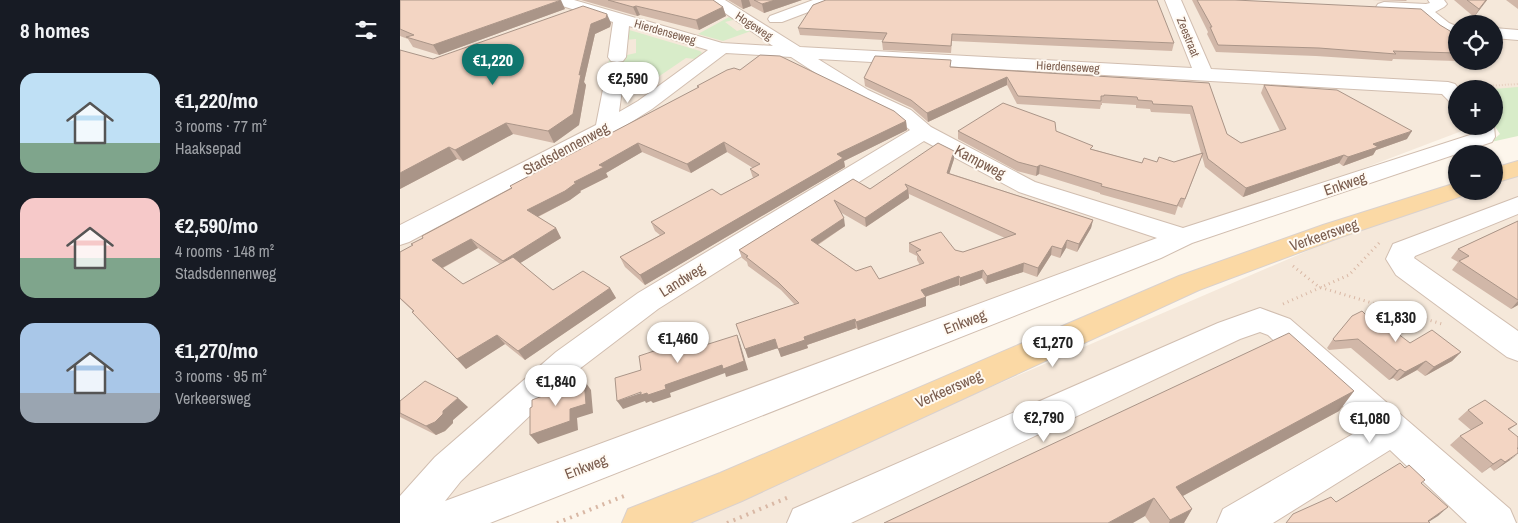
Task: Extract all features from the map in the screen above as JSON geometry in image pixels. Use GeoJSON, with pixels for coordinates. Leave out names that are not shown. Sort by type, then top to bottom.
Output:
{"type":"FeatureCollection","features":[{"type":"Feature","properties":{"kind":"main road"},"geometry":{"type":"LineString","coordinates":[[1503,173],[1518,168]]}},
{"type":"Feature","properties":{"kind":"main road","name":"Verkeersweg"},"geometry":{"type":"LineString","coordinates":[[642,523],[728,488],[1189,282],[1332,231],[1448,193]]}},
{"type":"Feature","properties":{"kind":"street","name":"Hogeweg"},"geometry":{"type":"LineString","coordinates":[[714,0],[794,51]]}},
{"type":"Feature","properties":{"kind":"street"},"geometry":{"type":"LineString","coordinates":[[776,19],[827,0]]}},
{"type":"Feature","properties":{"kind":"street","name":"Zeestraat"},"geometry":{"type":"LineString","coordinates":[[1173,0],[1204,75]]}},
{"type":"Feature","properties":{"kind":"street"},"geometry":{"type":"LineString","coordinates":[[1374,7],[1422,9],[1436,7],[1439,4],[1436,0]]}},
{"type":"Feature","properties":{"kind":"street","name":"Hierdenseweg"},"geometry":{"type":"LineString","coordinates":[[570,3],[621,20],[722,48],[1204,75],[1448,93]]}},
{"type":"Feature","properties":{"kind":"street"},"geometry":{"type":"LineString","coordinates":[[558,19],[570,3]]}},
{"type":"Feature","properties":{"kind":"street"},"geometry":{"type":"LineString","coordinates":[[1422,9],[1443,27],[1448,29]]}},
{"type":"Feature","properties":{"kind":"street","name":"Hierdenseweg"},"geometry":{"type":"LineString","coordinates":[[606,128],[621,20]]}},
{"type":"Feature","properties":{"kind":"street"},"geometry":{"type":"LineString","coordinates":[[1503,33],[1518,34]]}},
{"type":"Feature","properties":{"kind":"street","name":"Stadsdennenweg"},"geometry":{"type":"LineString","coordinates":[[400,236],[606,128],[645,105],[722,48]]}},
{"type":"Feature","properties":{"kind":"street","name":"Kampweg"},"geometry":{"type":"LineString","coordinates":[[794,51],[861,94],[884,104],[917,124],[924,132],[1027,187],[1183,237]]}},
{"type":"Feature","properties":{"kind":"street","name":"Landweg"},"geometry":{"type":"LineString","coordinates":[[402,523],[448,469],[567,361],[648,301],[924,132]]}},
{"type":"Feature","properties":{"kind":"street","name":"Enkweg"},"geometry":{"type":"LineString","coordinates":[[440,523],[1151,251],[1183,237],[1484,137],[1484,135]]}},
{"type":"Feature","properties":{"kind":"street"},"geometry":{"type":"LineString","coordinates":[[1517,347],[1406,268],[1400,259],[1403,250],[1518,205]]}},
{"type":"Feature","properties":{"kind":"street"},"geometry":{"type":"LineString","coordinates":[[807,523],[1229,331],[1260,320],[1279,327],[1496,523]]}},
{"type":"Feature","properties":{"kind":"street"},"geometry":{"type":"LineString","coordinates":[[1236,523],[1392,430]]}},
{"type":"Feature","properties":{"kind":"path"},"geometry":{"type":"LineString","coordinates":[[1503,86],[1518,84]]}},
{"type":"Feature","properties":{"kind":"path"},"geometry":{"type":"LineString","coordinates":[[1276,252],[1319,287],[1451,327]]}},
{"type":"Feature","properties":{"kind":"shaded area"},"geometry":{"type":"Polygon","coordinates":[[[400,0],[1518,0],[1518,117],[1503,119],[1503,80],[1448,80],[1448,135],[1451,135],[429,523],[400,523],[400,0]]]}},
{"type":"Feature","properties":{"kind":"shaded area"},"geometry":{"type":"Polygon","coordinates":[[[1518,171],[1518,523],[675,523],[1407,208],[1448,194],[1448,200],[1503,200],[1503,176],[1518,171]]]}},
{"type":"Feature","properties":{"kind":"green space"},"geometry":{"type":"Polygon","coordinates":[[[729,17],[733,20],[725,22],[737,31],[746,28],[751,31],[723,41],[698,34],[729,17]]]}},
{"type":"Feature","properties":{"kind":"green space"},"geometry":{"type":"Polygon","coordinates":[[[626,29],[702,53],[695,59],[686,58],[633,94],[620,96],[620,92],[633,90],[634,73],[622,75],[607,74],[609,59],[636,53],[636,39],[625,40],[626,29]]]}},
{"type":"Feature","properties":{"kind":"green space"},"geometry":{"type":"Polygon","coordinates":[[[1518,87],[1518,136],[1491,142],[1499,135],[1503,135],[1503,88],[1518,87]]]}},
{"type":"Feature","properties":{"kind":"building"},"geometry":{"type":"Polygon","coordinates":[[[400,0],[561,0],[433,45],[406,37],[414,35],[400,29],[400,0]]]}},
{"type":"Feature","properties":{"kind":"building"},"geometry":{"type":"Polygon","coordinates":[[[608,0],[713,0],[723,7],[696,20],[608,0]]]}},
{"type":"Feature","properties":{"kind":"building"},"geometry":{"type":"Polygon","coordinates":[[[754,0],[775,0],[762,4],[754,0]]]}},
{"type":"Feature","properties":{"kind":"building"},"geometry":{"type":"Polygon","coordinates":[[[826,0],[1157,0],[1174,43],[952,34],[951,46],[882,42],[887,33],[798,28],[813,5],[826,0]]]}},
{"type":"Feature","properties":{"kind":"building"},"geometry":{"type":"Polygon","coordinates":[[[1197,0],[1235,0],[1421,9],[1448,30],[1448,53],[1393,51],[1396,54],[1319,48],[1218,45],[1210,27],[1212,27],[1197,0]]]}},
{"type":"Feature","properties":{"kind":"building"},"geometry":{"type":"Polygon","coordinates":[[[1467,0],[1486,0],[1479,9],[1467,0]]]}},
{"type":"Feature","properties":{"kind":"building"},"geometry":{"type":"Polygon","coordinates":[[[583,6],[607,14],[606,18],[591,24],[579,75],[581,74],[573,114],[548,131],[506,123],[455,150],[449,147],[400,173],[400,50],[433,59],[583,6]]]}},
{"type":"Feature","properties":{"kind":"building"},"geometry":{"type":"Polygon","coordinates":[[[760,55],[780,56],[894,111],[906,121],[837,154],[843,158],[640,275],[620,257],[665,233],[651,222],[712,189],[721,195],[759,175],[750,169],[760,164],[724,142],[687,164],[638,143],[599,165],[604,167],[574,182],[576,183],[565,191],[527,210],[556,228],[503,261],[471,239],[432,260],[463,284],[513,257],[553,290],[583,271],[610,288],[518,351],[497,335],[457,359],[400,298],[400,252],[423,238],[422,236],[512,188],[510,186],[699,87],[697,86],[727,70],[734,68],[740,70],[760,55]]]}},
{"type":"Feature","properties":{"kind":"building"},"geometry":{"type":"Polygon","coordinates":[[[875,56],[951,60],[950,67],[1209,83],[1227,134],[1241,143],[1286,129],[1264,85],[1337,90],[1412,131],[1373,144],[1378,147],[1348,157],[1344,155],[1246,188],[1208,159],[1192,106],[1153,104],[1152,101],[1138,100],[1137,97],[1104,95],[1101,96],[1101,101],[1018,96],[1007,77],[927,113],[911,100],[864,78],[875,56]]]}},
{"type":"Feature","properties":{"kind":"building"},"geometry":{"type":"Polygon","coordinates":[[[1003,103],[1055,122],[1056,131],[1093,146],[1090,149],[1142,163],[1144,158],[1157,162],[1159,157],[1174,162],[1203,153],[1185,199],[1181,198],[1177,206],[1101,186],[1102,184],[1040,165],[1037,167],[1018,162],[958,131],[1003,103]]]}},
{"type":"Feature","properties":{"kind":"building"},"geometry":{"type":"Polygon","coordinates":[[[938,143],[954,151],[947,173],[1093,220],[1079,244],[1067,240],[1062,249],[1052,246],[1038,268],[1024,263],[987,276],[983,270],[960,278],[959,276],[921,290],[926,297],[856,322],[855,319],[804,337],[805,340],[778,349],[775,339],[745,349],[736,324],[799,303],[778,282],[739,250],[853,179],[870,189],[938,143]],[[905,184],[908,189],[865,218],[834,200],[844,218],[811,240],[856,271],[871,266],[879,279],[924,263],[916,252],[921,250],[909,243],[941,232],[955,250],[963,252],[1016,234],[905,184]]]}},
{"type":"Feature","properties":{"kind":"building"},"geometry":{"type":"Polygon","coordinates":[[[1518,221],[1518,300],[1459,261],[1469,256],[1458,249],[1518,221]]]}},
{"type":"Feature","properties":{"kind":"building"},"geometry":{"type":"Polygon","coordinates":[[[1362,311],[1366,315],[1371,313],[1410,343],[1432,330],[1461,352],[1434,367],[1426,361],[1405,372],[1400,369],[1397,371],[1358,339],[1335,341],[1333,339],[1352,316],[1362,311]]]}},
{"type":"Feature","properties":{"kind":"building"},"geometry":{"type":"Polygon","coordinates":[[[669,327],[687,338],[695,327],[699,347],[737,335],[744,361],[723,369],[722,365],[665,385],[666,389],[648,395],[647,393],[641,395],[641,392],[617,401],[615,378],[641,370],[639,356],[672,345],[669,327]]]}},
{"type":"Feature","properties":{"kind":"building"},"geometry":{"type":"Polygon","coordinates":[[[1289,333],[1354,391],[1176,487],[1192,509],[1170,520],[1154,498],[1108,523],[884,523],[1289,333]]]}},
{"type":"Feature","properties":{"kind":"building"},"geometry":{"type":"Polygon","coordinates":[[[584,380],[586,404],[570,409],[570,421],[530,435],[530,408],[532,407],[532,400],[584,380]]]}},
{"type":"Feature","properties":{"kind":"building"},"geometry":{"type":"Polygon","coordinates":[[[425,381],[458,398],[443,411],[443,414],[435,422],[426,426],[400,413],[400,401],[425,381]]]}},
{"type":"Feature","properties":{"kind":"building"},"geometry":{"type":"Polygon","coordinates":[[[1485,400],[1517,424],[1508,429],[1518,437],[1518,453],[1505,462],[1501,459],[1493,464],[1460,436],[1483,423],[1468,410],[1485,400]]]}},
{"type":"Feature","properties":{"kind":"building"},"geometry":{"type":"Polygon","coordinates":[[[1400,463],[1405,468],[1409,465],[1425,480],[1421,483],[1448,507],[1428,521],[1430,523],[1286,523],[1293,514],[1331,497],[1336,502],[1400,463]]]}}]}
